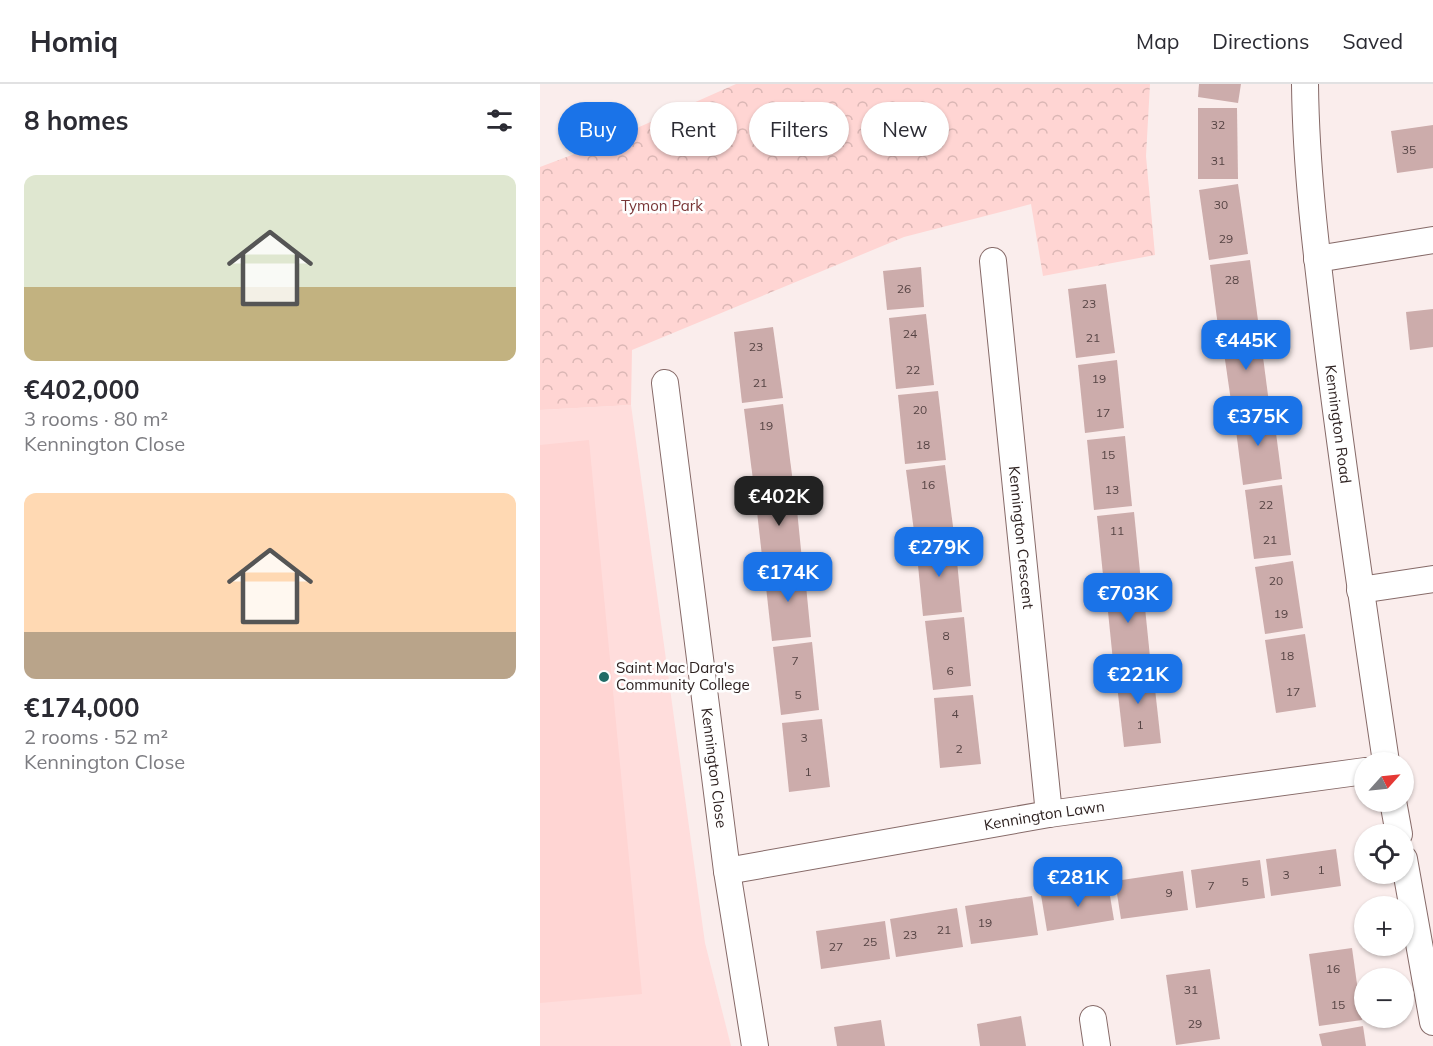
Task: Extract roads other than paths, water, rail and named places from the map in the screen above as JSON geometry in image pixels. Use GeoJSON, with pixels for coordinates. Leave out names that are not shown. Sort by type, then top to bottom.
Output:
{"type":"FeatureCollection","features":[{"type":"Feature","properties":{"kind":"street","name":"Kennington Road"},"geometry":{"type":"LineString","coordinates":[[1305,84],[1305,138],[1317,259],[1360,590],[1384,752]]}},
{"type":"Feature","properties":{"kind":"street"},"geometry":{"type":"LineString","coordinates":[[1317,259],[1433,240]]}},
{"type":"Feature","properties":{"kind":"street","name":"Kennington Crescent"},"geometry":{"type":"LineString","coordinates":[[993,261],[1049,814]]}},
{"type":"Feature","properties":{"kind":"street","name":"Kennington Close"},"geometry":{"type":"LineString","coordinates":[[665,383],[727,872],[755,1046]]}},
{"type":"Feature","properties":{"kind":"street"},"geometry":{"type":"LineString","coordinates":[[1360,590],[1433,579]]}},
{"type":"Feature","properties":{"kind":"street","name":"Kennington Lawn"},"geometry":{"type":"LineString","coordinates":[[727,872],[1049,814],[1354,772]]}},
{"type":"Feature","properties":{"kind":"street"},"geometry":{"type":"LineString","coordinates":[[1412,884],[1425,924],[1433,1023]]}},
{"type":"Feature","properties":{"kind":"street"},"geometry":{"type":"LineString","coordinates":[[1093,1018],[1098,1046]]}},
{"type":"Feature","properties":{"kind":"place","name":"Saint Mac Dara's Community College"},"geometry":{"type":"Point","coordinates":[604,677]}},
{"type":"Feature","properties":{"kind":"park label","name":"Tymon Park"},"geometry":{"type":"Point","coordinates":[662,206]}}]}
